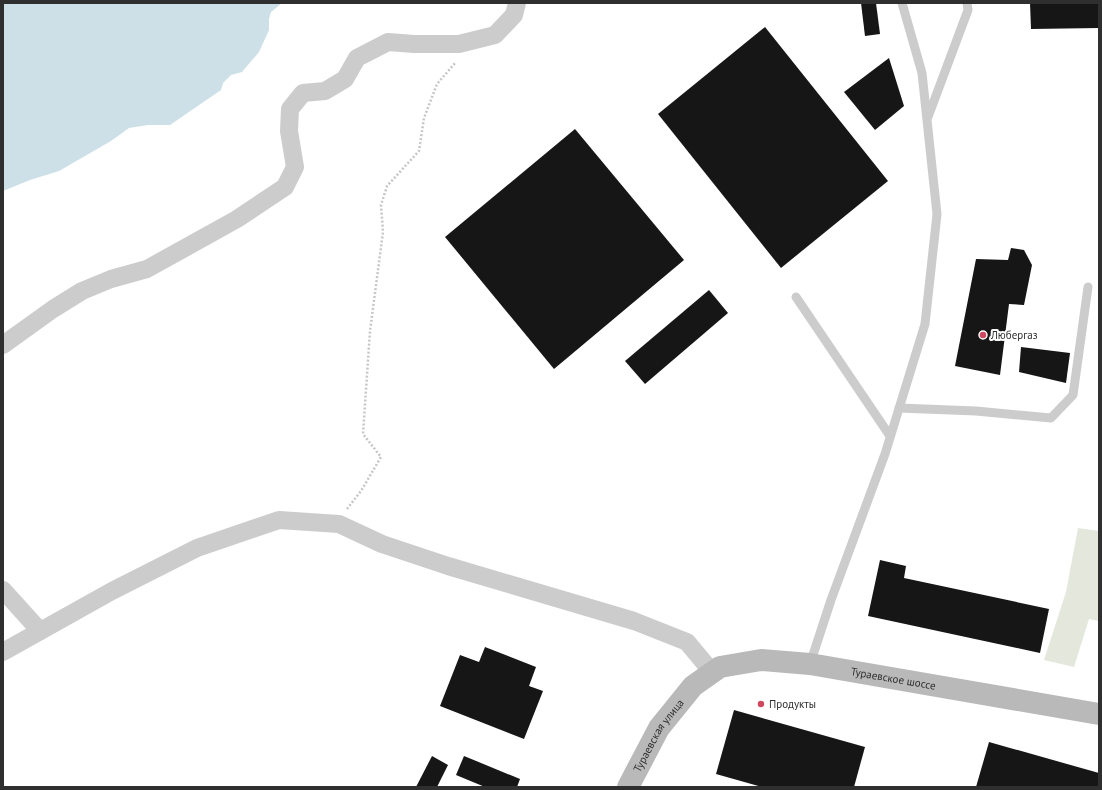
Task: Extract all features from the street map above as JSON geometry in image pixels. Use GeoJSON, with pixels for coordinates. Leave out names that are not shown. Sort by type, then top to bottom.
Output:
{"type":"FeatureCollection","features":[{"type":"Feature","properties":{"kind":"main road","name":"Тураевское шоссе"},"geometry":{"type":"LineString","coordinates":[[693,686],[720,667],[761,660],[810,664],[1099,714]]}},
{"type":"Feature","properties":{"kind":"main road","name":"Тураевская улица"},"geometry":{"type":"LineString","coordinates":[[628,787],[659,728],[693,686]]}},
{"type":"Feature","properties":{"kind":"street"},"geometry":{"type":"LineString","coordinates":[[3,345],[53,309],[82,292],[111,279],[147,269],[237,219],[285,187],[295,167],[289,131],[290,109],[303,93],[326,91],[345,79],[357,58],[388,42],[414,44],[459,44],[495,35],[514,15],[517,3]]}},
{"type":"Feature","properties":{"kind":"street"},"geometry":{"type":"LineString","coordinates":[[3,652],[112,591],[197,548],[279,520],[339,524],[382,544],[448,566],[634,621],[687,642],[712,672]]}},
{"type":"Feature","properties":{"kind":"street"},"geometry":{"type":"LineString","coordinates":[[3,590],[40,631]]}},
{"type":"Feature","properties":{"kind":"lane"},"geometry":{"type":"LineString","coordinates":[[810,664],[831,600],[890,436],[925,324],[937,214],[922,73],[902,3]]}},
{"type":"Feature","properties":{"kind":"lane"},"geometry":{"type":"LineString","coordinates":[[927,120],[968,10],[967,3]]}},
{"type":"Feature","properties":{"kind":"lane"},"geometry":{"type":"LineString","coordinates":[[899,408],[976,411],[1051,418],[1073,395],[1088,287]]}},
{"type":"Feature","properties":{"kind":"lane"},"geometry":{"type":"LineString","coordinates":[[796,297],[890,436]]}},
{"type":"Feature","properties":{"kind":"path"},"geometry":{"type":"LineString","coordinates":[[339,524],[346,510],[361,491],[382,457],[363,434],[370,331],[383,232],[381,205],[387,186],[419,152],[424,118],[437,84],[459,58],[459,44]]}},
{"type":"Feature","properties":{"kind":"shaded area"},"geometry":{"type":"Polygon","coordinates":[[[3,3],[282,3],[271,12],[269,19],[269,30],[259,52],[242,72],[231,75],[223,83],[221,90],[170,125],[148,125],[129,128],[111,141],[59,171],[30,180],[3,191],[3,3]]]}},
{"type":"Feature","properties":{"kind":"shaded area"},"geometry":{"type":"Polygon","coordinates":[[[1078,528],[1099,531],[1099,621],[1089,619],[1074,667],[1044,660],[1066,592],[1078,528]]]}},
{"type":"Feature","properties":{"kind":"building"},"geometry":{"type":"Polygon","coordinates":[[[861,3],[876,3],[880,34],[865,36],[861,3]]]}},
{"type":"Feature","properties":{"kind":"building"},"geometry":{"type":"Polygon","coordinates":[[[1030,3],[1099,3],[1099,28],[1031,29],[1030,3]]]}},
{"type":"Feature","properties":{"kind":"building"},"geometry":{"type":"Polygon","coordinates":[[[765,27],[888,181],[781,268],[658,114],[765,27]]]}},
{"type":"Feature","properties":{"kind":"building"},"geometry":{"type":"Polygon","coordinates":[[[889,58],[904,106],[875,130],[844,92],[889,58]]]}},
{"type":"Feature","properties":{"kind":"building"},"geometry":{"type":"Polygon","coordinates":[[[575,129],[684,260],[554,369],[445,237],[575,129]]]}},
{"type":"Feature","properties":{"kind":"building","name":"Любергаз"},"geometry":{"type":"Polygon","coordinates":[[[1011,248],[1024,250],[1032,265],[1024,305],[1009,304],[1000,375],[955,366],[976,259],[1008,260],[1011,248]]]}},
{"type":"Feature","properties":{"kind":"building"},"geometry":{"type":"Polygon","coordinates":[[[709,290],[728,313],[645,384],[625,361],[709,290]]]}},
{"type":"Feature","properties":{"kind":"building","name":"Любергаз"},"geometry":{"type":"Polygon","coordinates":[[[1021,347],[1070,353],[1066,383],[1019,372],[1021,347]]]}},
{"type":"Feature","properties":{"kind":"building"},"geometry":{"type":"Polygon","coordinates":[[[880,560],[906,566],[904,578],[1049,609],[1040,653],[868,616],[880,560]]]}},
{"type":"Feature","properties":{"kind":"building"},"geometry":{"type":"Polygon","coordinates":[[[485,647],[536,667],[529,686],[543,691],[524,739],[440,706],[460,655],[479,662],[485,647]]]}},
{"type":"Feature","properties":{"kind":"building"},"geometry":{"type":"Polygon","coordinates":[[[734,710],[865,747],[854,787],[762,787],[716,774],[734,710]]]}},
{"type":"Feature","properties":{"kind":"building"},"geometry":{"type":"Polygon","coordinates":[[[989,742],[1099,773],[1099,787],[976,787],[989,742]]]}},
{"type":"Feature","properties":{"kind":"building"},"geometry":{"type":"Polygon","coordinates":[[[432,756],[448,765],[437,787],[416,787],[432,756]]]}},
{"type":"Feature","properties":{"kind":"building"},"geometry":{"type":"Polygon","coordinates":[[[464,756],[520,779],[517,787],[485,787],[456,775],[464,756]]]}},
{"type":"Feature","properties":{"kind":"place","name":"Любергаз"},"geometry":{"type":"Point","coordinates":[983,335]}},
{"type":"Feature","properties":{"kind":"place","name":"Продукты"},"geometry":{"type":"Point","coordinates":[761,704]}}]}
